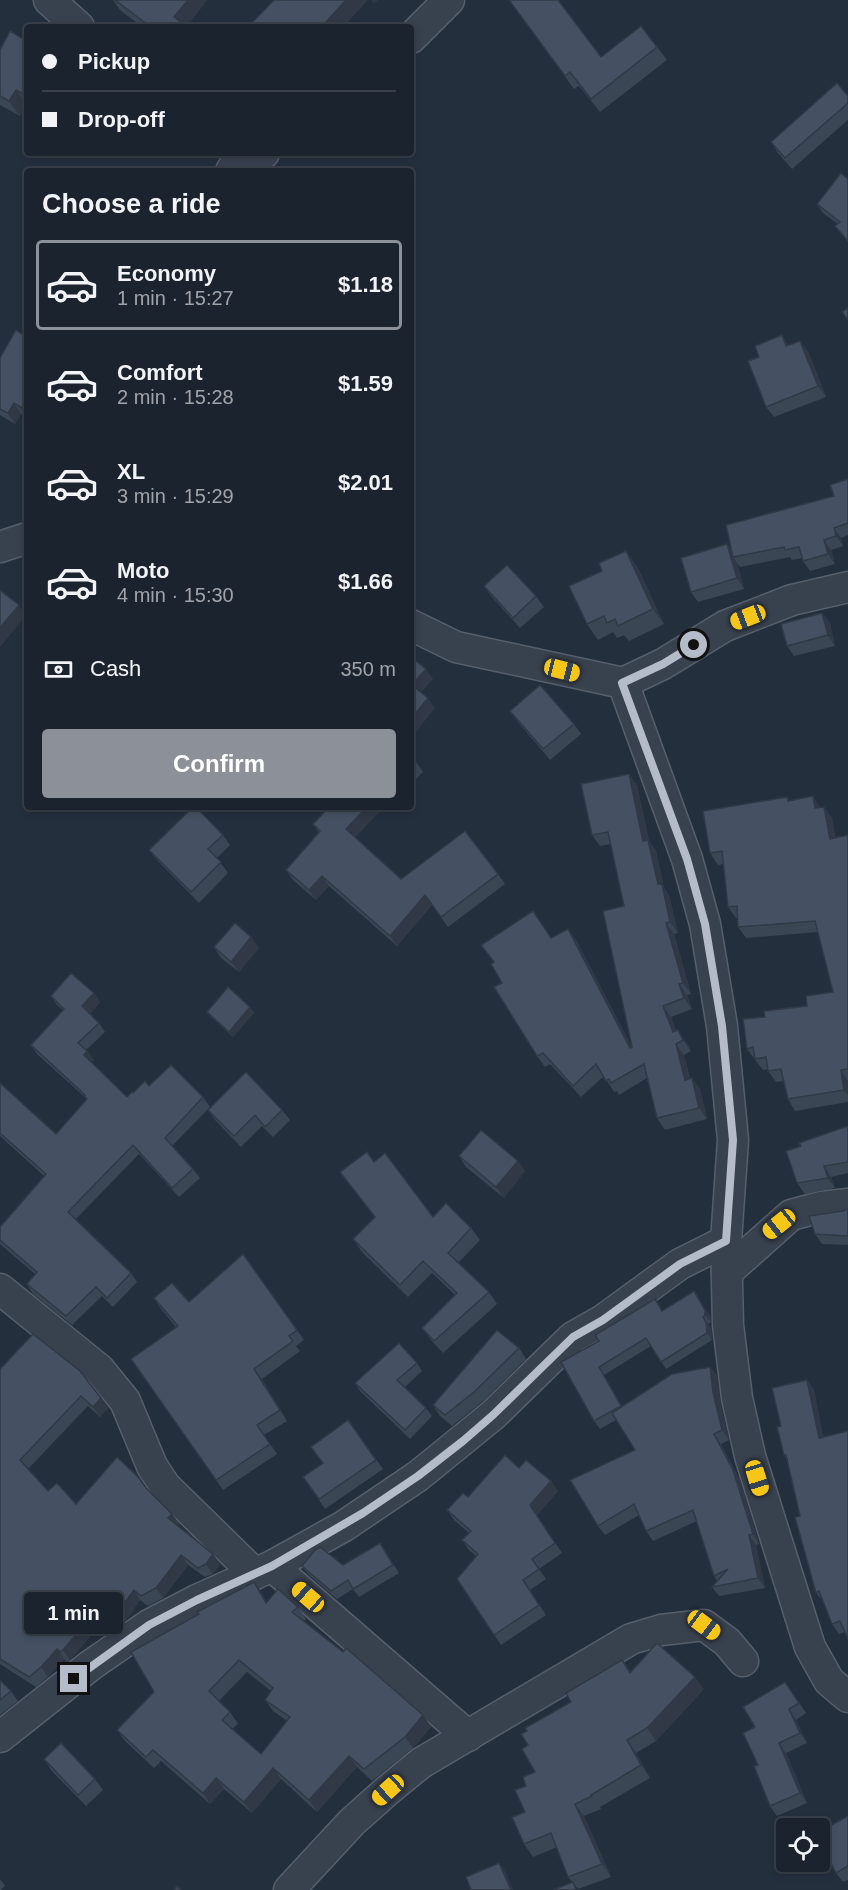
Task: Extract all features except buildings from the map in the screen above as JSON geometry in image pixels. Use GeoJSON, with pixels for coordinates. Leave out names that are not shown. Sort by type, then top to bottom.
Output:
{"type":"FeatureCollection","features":[{"type":"Feature","properties":{"kind":"street"},"geometry":{"type":"LineString","coordinates":[[49,0],[76,24]]}},
{"type":"Feature","properties":{"kind":"street"},"geometry":{"type":"LineString","coordinates":[[414,36],[449,0]]}},
{"type":"Feature","properties":{"kind":"street"},"geometry":{"type":"LineString","coordinates":[[228,163],[253,156]]}},
{"type":"Feature","properties":{"kind":"street"},"geometry":{"type":"LineString","coordinates":[[0,547],[24,539]]}},
{"type":"Feature","properties":{"kind":"street"},"geometry":{"type":"LineString","coordinates":[[414,627],[456,647],[622,683],[663,664],[725,626],[792,600],[848,587]]}},
{"type":"Feature","properties":{"kind":"street"},"geometry":{"type":"LineString","coordinates":[[622,683],[687,859],[705,924],[722,1026],[733,1140],[726,1241],[729,1336],[737,1398],[750,1456],[810,1647],[829,1681],[848,1697]]}},
{"type":"Feature","properties":{"kind":"street"},"geometry":{"type":"LineString","coordinates":[[727,1272],[791,1215],[821,1207],[848,1204]]}},
{"type":"Feature","properties":{"kind":"street"},"geometry":{"type":"LineString","coordinates":[[0,1737],[92,1665],[149,1625],[197,1600],[264,1570],[344,1526],[418,1476],[493,1415],[573,1337],[603,1320],[680,1264],[726,1241]]}},
{"type":"Feature","properties":{"kind":"street"},"geometry":{"type":"LineString","coordinates":[[0,1289],[99,1369],[125,1401],[152,1466],[165,1486],[468,1736]]}},
{"type":"Feature","properties":{"kind":"street"},"geometry":{"type":"LineString","coordinates":[[289,1890],[352,1822],[421,1763],[630,1639],[651,1633],[704,1625],[727,1642],[743,1661]]}},
{"type":"Feature","properties":{"kind":"route"},"geometry":{"type":"LineString","coordinates":[[74,1679],[149,1625],[272,1566],[344,1526],[418,1476],[463,1441],[573,1337],[603,1320],[680,1264],[726,1241],[733,1140],[722,1026],[705,924],[687,859],[622,683],[663,664],[694,645]]}}]}
